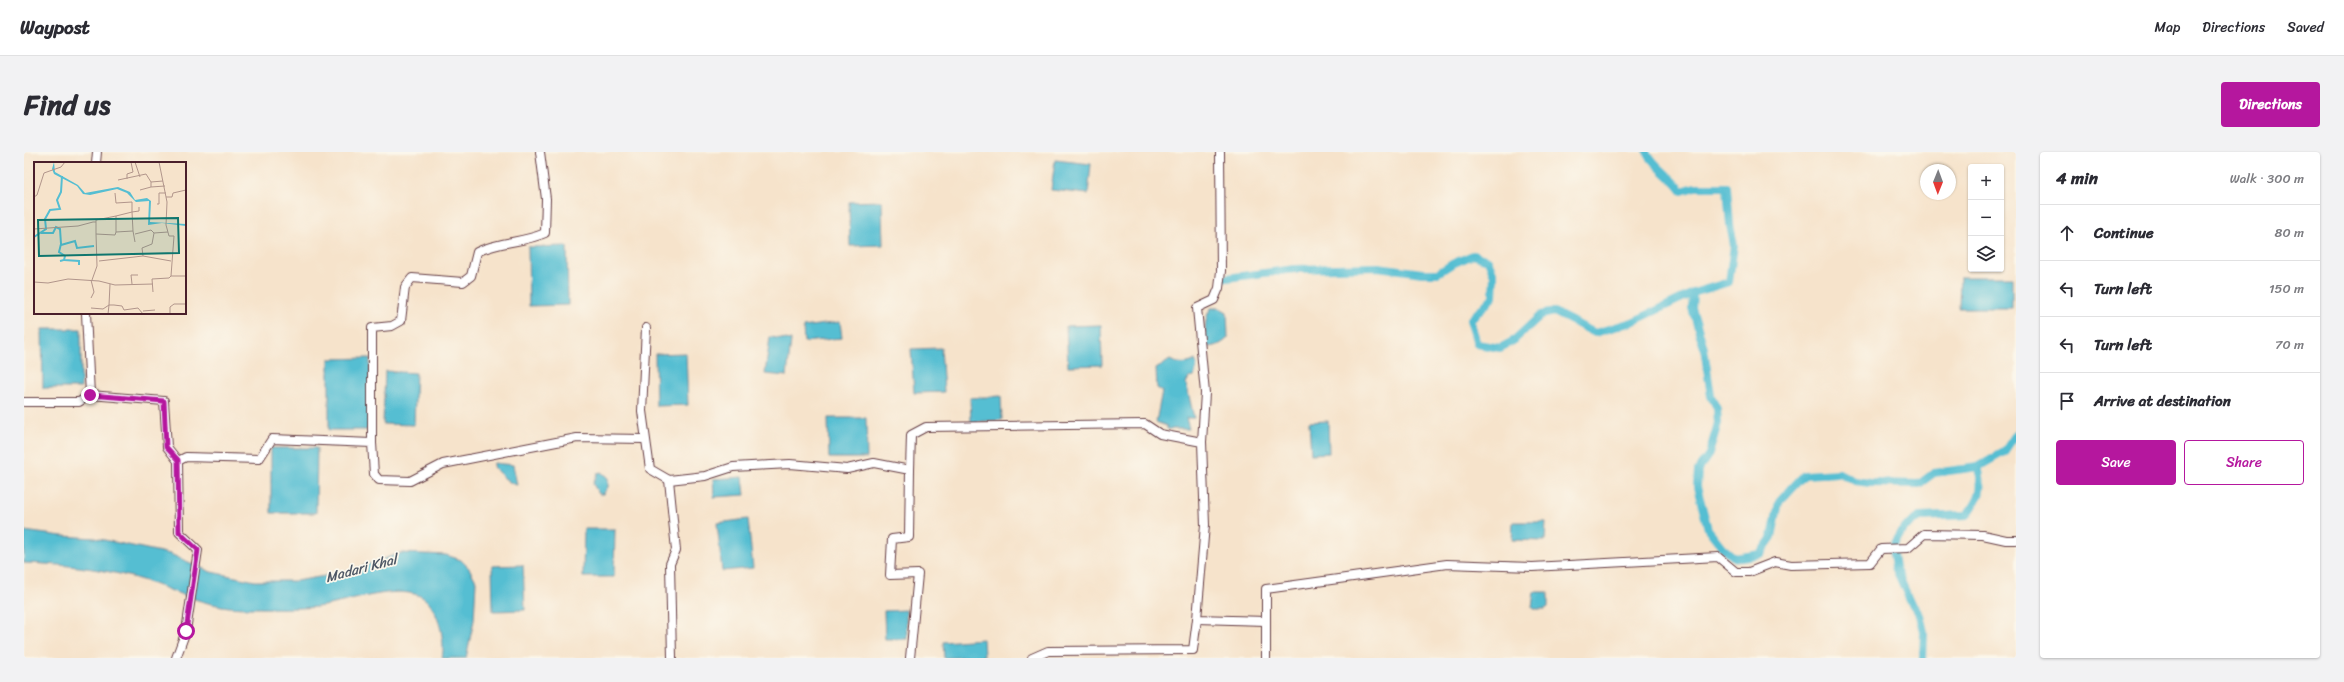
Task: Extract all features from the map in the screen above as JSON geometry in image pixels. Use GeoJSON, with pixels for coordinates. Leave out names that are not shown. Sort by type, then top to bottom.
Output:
{"type":"FeatureCollection","features":[{"type":"Feature","properties":{"kind":"street"},"geometry":{"type":"LineString","coordinates":[[96,162],[97,152]]}},
{"type":"Feature","properties":{"kind":"street"},"geometry":{"type":"LineString","coordinates":[[540,152],[546,199],[545,233],[532,239],[490,246],[477,252],[471,276],[463,282],[412,278],[405,287],[401,321],[392,326],[372,328],[372,443],[374,474],[379,480],[410,481],[443,464],[577,438],[645,439]]}},
{"type":"Feature","properties":{"kind":"street"},"geometry":{"type":"LineString","coordinates":[[1032,658],[1048,651],[1193,650],[1205,525],[1202,442],[1205,393],[1197,308],[1214,300],[1219,288],[1221,271],[1220,152]]}},
{"type":"Feature","properties":{"kind":"street"},"geometry":{"type":"LineString","coordinates":[[86,314],[90,395]]}},
{"type":"Feature","properties":{"kind":"street"},"geometry":{"type":"LineString","coordinates":[[646,328],[642,411],[645,439],[650,469],[669,480],[705,476],[733,467],[790,464],[847,469],[874,464],[910,470]]}},
{"type":"Feature","properties":{"kind":"street"},"geometry":{"type":"LineString","coordinates":[[24,402],[79,402],[90,395],[164,401],[166,447],[178,460],[179,532],[198,550],[186,631],[176,658]]}},
{"type":"Feature","properties":{"kind":"street"},"geometry":{"type":"LineString","coordinates":[[910,658],[918,574],[890,575],[892,539],[909,537],[911,435],[926,426],[1145,424],[1160,434],[1202,442]]}},
{"type":"Feature","properties":{"kind":"street"},"geometry":{"type":"LineString","coordinates":[[178,460],[186,457],[259,459],[272,439],[372,443]]}},
{"type":"Feature","properties":{"kind":"street"},"geometry":{"type":"LineString","coordinates":[[669,480],[676,550],[670,564],[672,658]]}},
{"type":"Feature","properties":{"kind":"street"},"geometry":{"type":"LineString","coordinates":[[1266,658],[1266,589],[1448,564],[1532,567],[1718,556],[1736,572],[1749,572],[1775,562],[1791,566],[1870,563],[1881,549],[1908,548],[1924,534],[1983,535],[2006,540],[2016,540]]}},
{"type":"Feature","properties":{"kind":"street"},"geometry":{"type":"LineString","coordinates":[[1197,619],[1266,621]]}},
{"type":"Feature","properties":{"kind":"water"},"geometry":{"type":"Polygon","coordinates":[[[1055,160],[1091,164],[1088,194],[1051,190],[1055,160]]]}},
{"type":"Feature","properties":{"kind":"water"},"geometry":{"type":"Polygon","coordinates":[[[882,201],[883,245],[850,246],[849,202],[882,201]]]}},
{"type":"Feature","properties":{"kind":"water"},"geometry":{"type":"Polygon","coordinates":[[[567,246],[568,305],[529,306],[528,247],[567,246]]]}},
{"type":"Feature","properties":{"kind":"water"},"geometry":{"type":"Polygon","coordinates":[[[1960,277],[2012,277],[2012,308],[1959,308],[1960,277]]]}},
{"type":"Feature","properties":{"kind":"water"},"geometry":{"type":"Polygon","coordinates":[[[1211,308],[1220,308],[1227,312],[1228,338],[1218,345],[1207,347],[1205,327],[1207,316],[1211,308]]]}},
{"type":"Feature","properties":{"kind":"water"},"geometry":{"type":"Polygon","coordinates":[[[840,322],[842,338],[804,342],[803,327],[840,322]]]}},
{"type":"Feature","properties":{"kind":"water"},"geometry":{"type":"Polygon","coordinates":[[[1101,325],[1102,365],[1068,366],[1066,326],[1101,325]]]}},
{"type":"Feature","properties":{"kind":"water"},"geometry":{"type":"Polygon","coordinates":[[[42,329],[81,329],[81,388],[43,388],[42,329]]]}},
{"type":"Feature","properties":{"kind":"water"},"geometry":{"type":"Polygon","coordinates":[[[770,337],[791,340],[787,376],[765,374],[770,337]]]}},
{"type":"Feature","properties":{"kind":"water"},"geometry":{"type":"Polygon","coordinates":[[[941,348],[944,392],[914,393],[911,349],[941,348]]]}},
{"type":"Feature","properties":{"kind":"water"},"geometry":{"type":"Polygon","coordinates":[[[686,353],[688,405],[656,406],[655,354],[686,353]]]}},
{"type":"Feature","properties":{"kind":"water"},"geometry":{"type":"Polygon","coordinates":[[[370,358],[370,430],[329,430],[329,359],[370,358]]]}},
{"type":"Feature","properties":{"kind":"water"},"geometry":{"type":"Polygon","coordinates":[[[1170,360],[1189,363],[1195,360],[1197,365],[1194,377],[1189,378],[1186,383],[1194,418],[1186,418],[1189,429],[1167,429],[1167,426],[1156,422],[1162,391],[1157,388],[1156,369],[1170,360]]]}},
{"type":"Feature","properties":{"kind":"water"},"geometry":{"type":"Polygon","coordinates":[[[385,371],[416,373],[414,425],[383,424],[385,371]]]}},
{"type":"Feature","properties":{"kind":"water"},"geometry":{"type":"Polygon","coordinates":[[[1001,396],[1002,420],[971,422],[970,398],[1001,396]]]}},
{"type":"Feature","properties":{"kind":"water"},"geometry":{"type":"Polygon","coordinates":[[[828,418],[866,418],[867,458],[829,458],[828,418]]]}},
{"type":"Feature","properties":{"kind":"water"},"geometry":{"type":"Polygon","coordinates":[[[1328,421],[1329,453],[1311,454],[1309,422],[1328,421]]]}},
{"type":"Feature","properties":{"kind":"water"},"geometry":{"type":"Polygon","coordinates":[[[271,448],[317,448],[316,513],[271,513],[271,448]]]}},
{"type":"Feature","properties":{"kind":"water"},"geometry":{"type":"Polygon","coordinates":[[[494,463],[513,465],[517,485],[511,483],[501,475],[493,467],[494,463]]]}},
{"type":"Feature","properties":{"kind":"water"},"geometry":{"type":"Polygon","coordinates":[[[601,472],[608,478],[608,487],[603,494],[599,494],[593,484],[598,473],[601,472]]]}},
{"type":"Feature","properties":{"kind":"water"},"geometry":{"type":"Polygon","coordinates":[[[743,477],[745,495],[714,497],[713,479],[743,477]]]}},
{"type":"Feature","properties":{"kind":"water"},"geometry":{"type":"Polygon","coordinates":[[[748,519],[753,568],[722,571],[717,523],[748,519]]]}},
{"type":"Feature","properties":{"kind":"water"},"geometry":{"type":"Polygon","coordinates":[[[1513,522],[1546,522],[1545,541],[1512,540],[1513,522]]]}},
{"type":"Feature","properties":{"kind":"water"},"geometry":{"type":"Polygon","coordinates":[[[584,529],[615,529],[614,577],[583,577],[584,529]]]}},
{"type":"Feature","properties":{"kind":"water","name":"Madari Khal"},"geometry":{"type":"Polygon","coordinates":[[[24,531],[62,536],[95,538],[170,554],[211,572],[255,581],[296,581],[346,572],[401,553],[446,555],[461,560],[469,568],[476,581],[474,620],[466,658],[442,658],[442,633],[436,615],[432,607],[420,596],[409,593],[383,593],[328,605],[302,608],[244,608],[222,606],[210,604],[143,580],[106,571],[51,564],[24,563],[24,531]]]}},
{"type":"Feature","properties":{"kind":"water"},"geometry":{"type":"Polygon","coordinates":[[[523,565],[525,610],[493,611],[492,566],[523,565]]]}},
{"type":"Feature","properties":{"kind":"water"},"geometry":{"type":"Polygon","coordinates":[[[1534,592],[1548,592],[1548,607],[1545,609],[1534,609],[1532,607],[1534,592]]]}},
{"type":"Feature","properties":{"kind":"water"},"geometry":{"type":"Polygon","coordinates":[[[906,610],[907,639],[885,639],[884,611],[906,610]]]}},
{"type":"Feature","properties":{"kind":"water"},"geometry":{"type":"Polygon","coordinates":[[[983,639],[984,656],[944,658],[943,642],[983,639]]]}},
{"type":"Feature","properties":{"kind":"waterway"},"geometry":{"type":"LineString","coordinates":[[1647,152],[1654,162],[1682,191],[1695,187],[1727,187],[1730,225],[1734,245],[1729,282],[1693,293],[1692,308],[1704,348],[1711,396],[1717,408],[1718,423],[1709,454],[1698,470],[1697,487],[1708,529],[1722,547],[1735,558],[1760,554],[1772,537],[1779,502],[1804,475],[1839,473],[1855,481],[1870,483],[1919,484],[1934,473],[1978,467],[2004,452],[2016,434]]}},
{"type":"Feature","properties":{"kind":"waterway"},"geometry":{"type":"LineString","coordinates":[[1227,278],[1295,269],[1378,267],[1422,273],[1438,273],[1452,264],[1473,255],[1488,260],[1494,275],[1493,297],[1470,320],[1477,344],[1500,348],[1513,341],[1541,315],[1554,312],[1595,333],[1632,322],[1693,293]]}},
{"type":"Feature","properties":{"kind":"waterway"},"geometry":{"type":"LineString","coordinates":[[1923,658],[1924,632],[1920,615],[1910,601],[1895,567],[1892,548],[1904,528],[1920,517],[1967,515],[1980,493],[1981,481],[1978,467]]}},
{"type":"Feature","properties":{"kind":"route"},"geometry":{"type":"LineString","coordinates":[[90,395],[164,401],[164,432],[166,447],[178,460],[179,532],[198,550],[186,631]]}}]}
